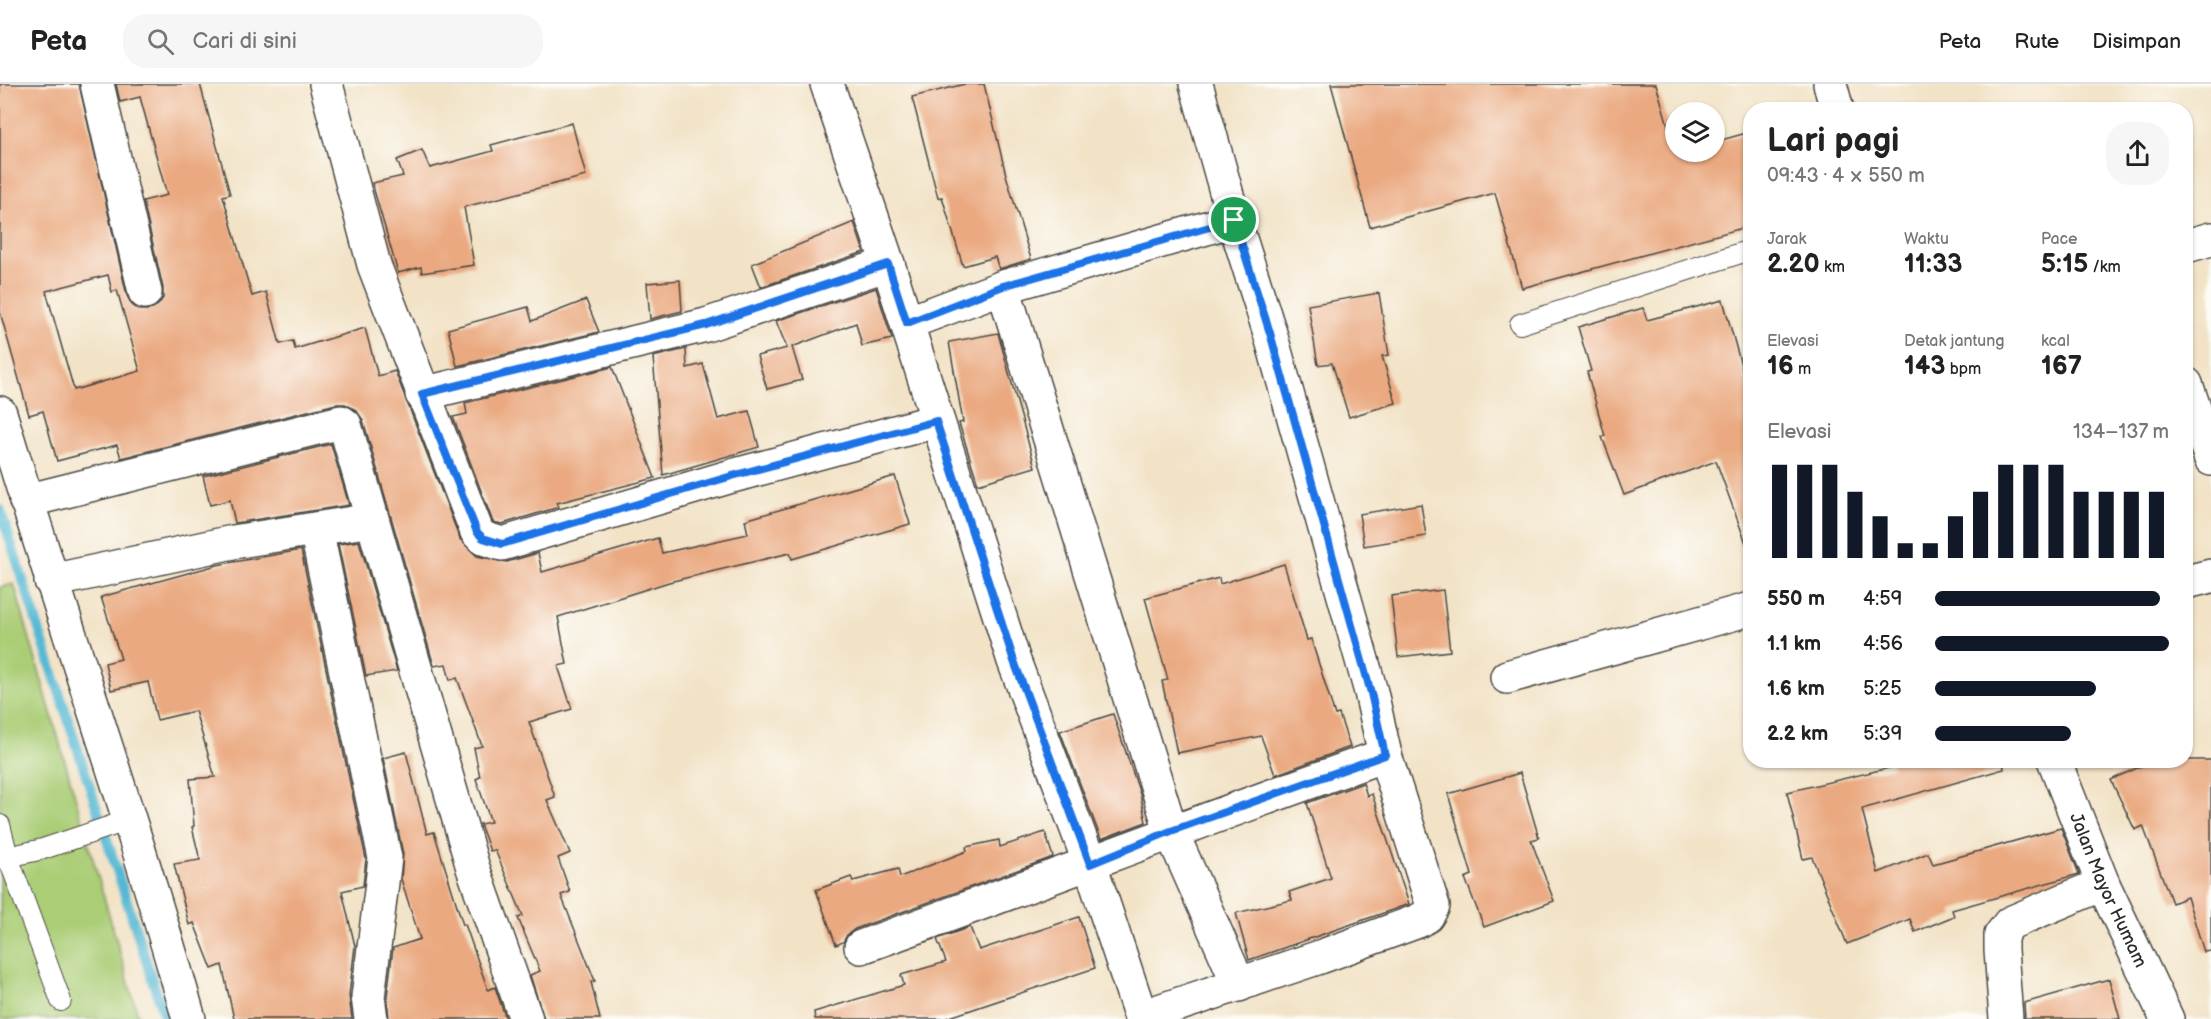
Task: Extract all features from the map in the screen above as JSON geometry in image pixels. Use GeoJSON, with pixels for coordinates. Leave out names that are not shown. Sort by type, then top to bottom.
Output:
{"type":"FeatureCollection","features":[{"type":"Feature","properties":{"kind":"street"},"geometry":{"type":"LineString","coordinates":[[97,84],[145,292]]}},
{"type":"Feature","properties":{"kind":"street"},"geometry":{"type":"LineString","coordinates":[[326,84],[374,265],[477,532],[483,538],[502,544],[732,476],[936,421]]}},
{"type":"Feature","properties":{"kind":"street"},"geometry":{"type":"LineString","coordinates":[[827,84],[888,264],[1014,661],[1090,864],[1142,1018],[1418,921],[1431,912],[1433,906],[1427,880],[1385,755],[1371,693],[1270,333],[1234,220],[1196,84]]}},
{"type":"Feature","properties":{"kind":"street"},"geometry":{"type":"LineString","coordinates":[[1830,84],[1835,102]]}},
{"type":"Feature","properties":{"kind":"street"},"geometry":{"type":"LineString","coordinates":[[907,323],[1003,286],[1234,220]]}},
{"type":"Feature","properties":{"kind":"street"},"geometry":{"type":"LineString","coordinates":[[2193,244],[2211,239]]}},
{"type":"Feature","properties":{"kind":"street"},"geometry":{"type":"LineString","coordinates":[[422,394],[706,325],[888,264]]}},
{"type":"Feature","properties":{"kind":"street"},"geometry":{"type":"LineString","coordinates":[[1003,286],[1171,831],[1239,985]]}},
{"type":"Feature","properties":{"kind":"street"},"geometry":{"type":"LineString","coordinates":[[2193,405],[2211,459]]}},
{"type":"Feature","properties":{"kind":"street"},"geometry":{"type":"LineString","coordinates":[[26,501],[340,422],[348,431],[473,868],[526,1019]]}},
{"type":"Feature","properties":{"kind":"street"},"geometry":{"type":"LineString","coordinates":[[2,426],[51,581],[116,824],[150,879],[189,1019]]}},
{"type":"Feature","properties":{"kind":"street"},"geometry":{"type":"LineString","coordinates":[[51,581],[233,542],[372,520]]}},
{"type":"Feature","properties":{"kind":"street"},"geometry":{"type":"LineString","coordinates":[[316,529],[385,858],[368,997],[371,1019]]}},
{"type":"Feature","properties":{"kind":"street"},"geometry":{"type":"LineString","coordinates":[[2193,580],[2211,576]]}},
{"type":"Feature","properties":{"kind":"street"},"geometry":{"type":"LineString","coordinates":[[1507,677],[1743,611]]}},
{"type":"Feature","properties":{"kind":"street"},"geometry":{"type":"LineString","coordinates":[[861,947],[1090,864],[1171,831],[1385,755]]}},
{"type":"Feature","properties":{"kind":"street","name":"Jalan Mayor Humam"},"geometry":{"type":"LineString","coordinates":[[2057,768],[2103,884],[2167,1019]]}},
{"type":"Feature","properties":{"kind":"street"},"geometry":{"type":"LineString","coordinates":[[2006,1019],[2001,935],[2010,923],[2103,884]]}},
{"type":"Feature","properties":{"kind":"lane"},"geometry":{"type":"LineString","coordinates":[[1520,324],[1743,252]]}},
{"type":"Feature","properties":{"kind":"lane"},"geometry":{"type":"LineString","coordinates":[[4,858],[43,849],[116,824]]}},
{"type":"Feature","properties":{"kind":"lane"},"geometry":{"type":"LineString","coordinates":[[0,825],[4,858],[61,1001]]}},
{"type":"Feature","properties":{"kind":"green space"},"geometry":{"type":"Polygon","coordinates":[[[14,584],[139,1019],[0,1019],[0,587],[14,584]]]}},
{"type":"Feature","properties":{"kind":"building"},"geometry":{"type":"Polygon","coordinates":[[[0,84],[79,84],[127,296],[132,305],[139,310],[149,310],[158,305],[163,298],[163,288],[143,201],[167,195],[140,97],[120,102],[116,84],[200,84],[230,194],[223,196],[252,296],[266,292],[280,344],[293,341],[295,349],[365,328],[378,376],[395,371],[460,539],[477,556],[507,562],[538,553],[542,572],[658,538],[662,553],[748,534],[745,520],[895,476],[910,524],[792,559],[790,553],[669,582],[558,617],[567,664],[558,666],[572,709],[529,722],[555,797],[547,800],[570,853],[558,858],[570,892],[561,895],[595,981],[591,982],[600,1019],[544,1019],[530,975],[540,971],[518,918],[523,916],[495,850],[490,851],[480,824],[491,822],[476,779],[480,777],[474,748],[482,746],[457,678],[450,680],[446,664],[434,666],[363,420],[356,410],[345,404],[336,404],[121,458],[117,445],[57,461],[43,411],[29,415],[0,312],[0,84]],[[108,275],[46,291],[74,390],[140,371],[117,290],[112,292],[108,275]]]}},
{"type":"Feature","properties":{"kind":"building"},"geometry":{"type":"Polygon","coordinates":[[[965,84],[984,84],[1006,175],[1031,259],[999,269],[995,257],[963,266],[942,197],[938,198],[912,97],[965,84]]]}},
{"type":"Feature","properties":{"kind":"building"},"geometry":{"type":"Polygon","coordinates":[[[1331,84],[1656,84],[1665,115],[1665,162],[1725,162],[1725,139],[1743,134],[1743,228],[1522,288],[1495,193],[1370,227],[1331,84]]]}},
{"type":"Feature","properties":{"kind":"building"},"geometry":{"type":"Polygon","coordinates":[[[572,123],[586,176],[464,207],[474,265],[422,273],[421,267],[398,273],[372,183],[403,176],[397,160],[422,150],[430,168],[493,151],[491,145],[572,123]]]}},
{"type":"Feature","properties":{"kind":"building"},"geometry":{"type":"Polygon","coordinates":[[[854,222],[864,252],[761,287],[752,264],[854,222]]]}},
{"type":"Feature","properties":{"kind":"building"},"geometry":{"type":"Polygon","coordinates":[[[680,280],[682,311],[650,319],[647,283],[680,280]]]}},
{"type":"Feature","properties":{"kind":"building"},"geometry":{"type":"Polygon","coordinates":[[[876,288],[892,339],[862,346],[856,323],[792,347],[802,380],[767,389],[757,356],[787,348],[776,321],[876,288]]]}},
{"type":"Feature","properties":{"kind":"building"},"geometry":{"type":"Polygon","coordinates":[[[1379,293],[1389,355],[1382,356],[1396,403],[1349,417],[1332,363],[1318,365],[1308,305],[1379,293]]]}},
{"type":"Feature","properties":{"kind":"building"},"geometry":{"type":"Polygon","coordinates":[[[586,300],[599,332],[457,366],[448,329],[528,307],[532,321],[586,300]]]}},
{"type":"Feature","properties":{"kind":"building"},"geometry":{"type":"Polygon","coordinates":[[[1723,300],[1743,372],[1743,535],[1716,461],[1624,495],[1602,437],[1605,436],[1587,372],[1591,371],[1578,327],[1643,308],[1647,320],[1723,300]]]}},
{"type":"Feature","properties":{"kind":"building"},"geometry":{"type":"Polygon","coordinates":[[[998,333],[1035,467],[978,484],[959,423],[963,422],[949,342],[998,333]]]}},
{"type":"Feature","properties":{"kind":"building"},"geometry":{"type":"Polygon","coordinates":[[[686,349],[687,368],[703,364],[718,419],[749,411],[759,447],[663,475],[653,357],[686,349]]]}},
{"type":"Feature","properties":{"kind":"building"},"geometry":{"type":"Polygon","coordinates":[[[612,367],[655,478],[557,503],[559,507],[502,524],[493,522],[453,417],[467,414],[465,403],[612,367]]]}},
{"type":"Feature","properties":{"kind":"building"},"geometry":{"type":"Polygon","coordinates":[[[331,444],[349,505],[235,523],[230,500],[210,505],[203,476],[331,444]]]}},
{"type":"Feature","properties":{"kind":"building"},"geometry":{"type":"Polygon","coordinates":[[[1421,504],[1426,536],[1364,546],[1359,514],[1421,504]]]}},
{"type":"Feature","properties":{"kind":"building"},"geometry":{"type":"Polygon","coordinates":[[[359,541],[397,671],[366,676],[338,544],[359,541]]]}},
{"type":"Feature","properties":{"kind":"building"},"geometry":{"type":"Polygon","coordinates":[[[301,550],[366,859],[363,886],[342,891],[355,946],[349,995],[352,1019],[234,1019],[222,965],[212,969],[194,923],[189,925],[174,864],[200,860],[192,827],[194,826],[190,779],[215,777],[195,711],[157,720],[148,682],[111,690],[105,663],[121,659],[101,597],[217,565],[301,550]]]}},
{"type":"Feature","properties":{"kind":"building"},"geometry":{"type":"Polygon","coordinates":[[[1284,564],[1307,640],[1311,639],[1335,715],[1339,714],[1350,747],[1275,775],[1261,736],[1177,753],[1162,681],[1168,680],[1145,598],[1219,578],[1220,584],[1284,564]]]}},
{"type":"Feature","properties":{"kind":"building"},"geometry":{"type":"Polygon","coordinates":[[[1443,590],[1450,651],[1398,657],[1391,596],[1443,590]]]}},
{"type":"Feature","properties":{"kind":"building"},"geometry":{"type":"Polygon","coordinates":[[[1113,714],[1140,794],[1146,822],[1101,839],[1060,731],[1113,714]]]}},
{"type":"Feature","properties":{"kind":"building"},"geometry":{"type":"Polygon","coordinates":[[[406,752],[427,834],[434,832],[463,925],[465,924],[488,990],[495,987],[506,1019],[389,1019],[387,997],[393,948],[420,939],[401,879],[403,854],[383,758],[406,752]]]}},
{"type":"Feature","properties":{"kind":"building"},"geometry":{"type":"Polygon","coordinates":[[[2193,760],[2211,760],[2211,951],[2204,952],[2187,897],[2172,903],[2143,826],[2135,830],[2111,780],[2137,768],[2193,768],[2193,760]]]}},
{"type":"Feature","properties":{"kind":"building"},"geometry":{"type":"Polygon","coordinates":[[[1889,768],[2004,768],[1862,809],[1878,873],[1928,853],[1933,864],[2061,828],[2079,874],[1952,910],[1954,916],[1915,932],[1910,919],[1847,944],[1812,857],[1803,859],[1787,792],[1889,768]]]}},
{"type":"Feature","properties":{"kind":"building"},"geometry":{"type":"Polygon","coordinates":[[[1520,773],[1539,838],[1531,840],[1554,901],[1484,927],[1465,878],[1472,875],[1448,794],[1520,773]]]}},
{"type":"Feature","properties":{"kind":"building"},"geometry":{"type":"Polygon","coordinates":[[[1363,783],[1367,796],[1372,794],[1409,904],[1249,960],[1236,913],[1292,900],[1289,892],[1331,878],[1307,803],[1363,783]]]}},
{"type":"Feature","properties":{"kind":"building"},"geometry":{"type":"Polygon","coordinates":[[[1045,832],[1053,857],[855,929],[847,935],[843,942],[836,945],[816,890],[851,877],[853,881],[898,869],[900,877],[967,851],[966,847],[999,840],[1000,847],[1045,832]]]}},
{"type":"Feature","properties":{"kind":"building"},"geometry":{"type":"Polygon","coordinates":[[[1079,917],[1095,968],[944,1019],[815,1019],[814,1012],[904,985],[901,975],[946,962],[937,939],[970,927],[979,950],[1079,917]]]}},
{"type":"Feature","properties":{"kind":"building"},"geometry":{"type":"Polygon","coordinates":[[[2109,979],[2120,1019],[2025,1019],[2024,1003],[2109,979]]]}},
{"type":"Feature","properties":{"kind":"waterway"},"geometry":{"type":"LineString","coordinates":[[0,509],[165,1019]]}},
{"type":"Feature","properties":{"kind":"route"},"geometry":{"type":"LineString","coordinates":[[1234,220],[1270,333],[1371,693],[1385,755],[1171,831],[1090,864],[1014,661],[936,421],[732,476],[502,544],[483,538],[477,532],[422,394],[706,325],[888,264],[907,323],[1003,286],[1234,220]]}}]}
